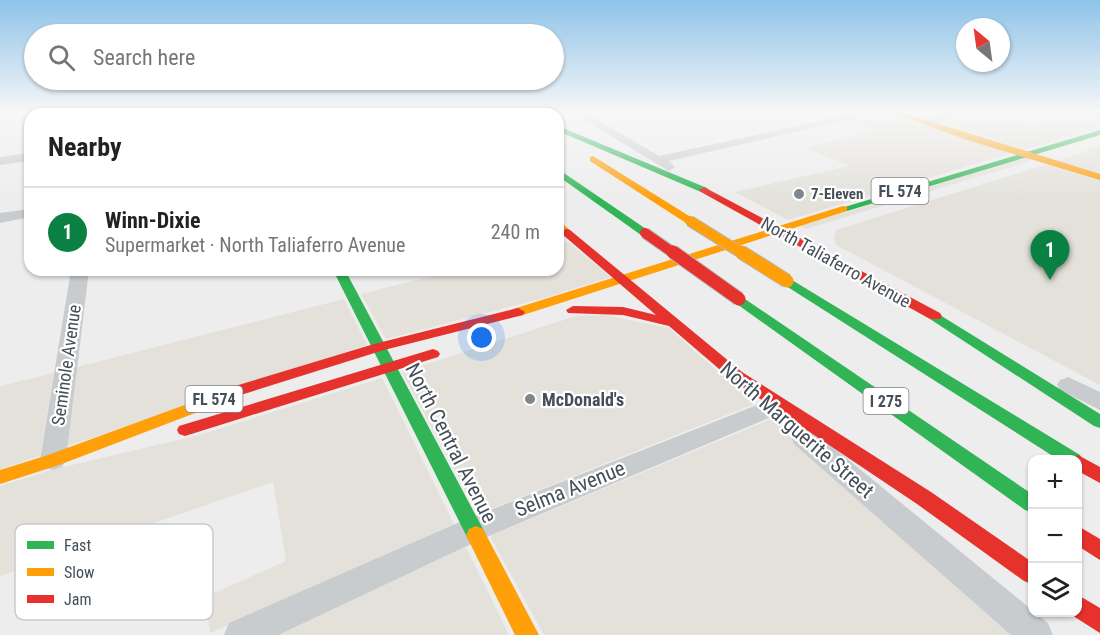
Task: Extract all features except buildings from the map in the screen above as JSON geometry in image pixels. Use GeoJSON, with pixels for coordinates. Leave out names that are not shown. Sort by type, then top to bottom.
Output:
{"type":"FeatureCollection","features":[{"type":"Feature","properties":{"kind":"main road","name":"I 275"},"geometry":{"type":"LineString","coordinates":[[564,142],[1066,455]]}},
{"type":"Feature","properties":{"kind":"main road"},"geometry":{"type":"LineString","coordinates":[[590,142],[704,190]]}},
{"type":"Feature","properties":{"kind":"main road"},"geometry":{"type":"LineString","coordinates":[[979,142],[1026,153]]}},
{"type":"Feature","properties":{"kind":"main road"},"geometry":{"type":"LineString","coordinates":[[998,142],[1100,177]]}},
{"type":"Feature","properties":{"kind":"main road","name":"FL 574"},"geometry":{"type":"LineString","coordinates":[[0,477],[53,460],[228,394],[379,347],[494,320],[775,229],[1066,142]]}},
{"type":"Feature","properties":{"kind":"main road","name":"FL 574"},"geometry":{"type":"LineString","coordinates":[[681,275],[1100,142]]}},
{"type":"Feature","properties":{"kind":"main road","name":"I 275"},"geometry":{"type":"LineString","coordinates":[[564,176],[1028,501]]}},
{"type":"Feature","properties":{"kind":"main road","name":"North Taliaferro Avenue"},"geometry":{"type":"LineString","coordinates":[[704,190],[935,316]]}},
{"type":"Feature","properties":{"kind":"main road","name":"North Marguerite Street"},"geometry":{"type":"LineString","coordinates":[[564,229],[624,279],[641,288],[674,324],[737,376]]}},
{"type":"Feature","properties":{"kind":"main road"},"geometry":{"type":"LineString","coordinates":[[827,243],[844,266]]}},
{"type":"Feature","properties":{"kind":"main road","name":"North Central Avenue"},"geometry":{"type":"LineString","coordinates":[[342,276],[527,635]]}},
{"type":"Feature","properties":{"kind":"main road"},"geometry":{"type":"LineString","coordinates":[[641,288],[567,312],[623,311],[674,324]]}},
{"type":"Feature","properties":{"kind":"main road","name":"FL 574"},"geometry":{"type":"LineString","coordinates":[[176,432],[443,351]]}},
{"type":"Feature","properties":{"kind":"main road"},"geometry":{"type":"LineString","coordinates":[[737,376],[924,498],[1028,571]]}},
{"type":"Feature","properties":{"kind":"main road","name":"FL 574"},"geometry":{"type":"LineString","coordinates":[[53,460],[154,437]]}},
{"type":"Feature","properties":{"kind":"main road","name":"I 275"},"geometry":{"type":"LineString","coordinates":[[1082,465],[1100,476]]}},
{"type":"Feature","properties":{"kind":"main road"},"geometry":{"type":"LineString","coordinates":[[1082,538],[1100,551]]}},
{"type":"Feature","properties":{"kind":"main road"},"geometry":{"type":"LineString","coordinates":[[1082,609],[1100,621]]}},
{"type":"Feature","properties":{"kind":"street","name":"North Taliaferro Avenue"},"geometry":{"type":"LineString","coordinates":[[627,142],[704,190]]}},
{"type":"Feature","properties":{"kind":"street"},"geometry":{"type":"LineString","coordinates":[[658,160],[743,142]]}},
{"type":"Feature","properties":{"kind":"street"},"geometry":{"type":"LineString","coordinates":[[0,161],[24,158]]}},
{"type":"Feature","properties":{"kind":"street"},"geometry":{"type":"LineString","coordinates":[[0,218],[24,214]]}},
{"type":"Feature","properties":{"kind":"street","name":"Seminole Avenue"},"geometry":{"type":"LineString","coordinates":[[53,460],[79,276]]}},
{"type":"Feature","properties":{"kind":"street","name":"North Taliaferro Avenue"},"geometry":{"type":"LineString","coordinates":[[935,316],[1100,409]]}},
{"type":"Feature","properties":{"kind":"street","name":"North Marguerite Street"},"geometry":{"type":"LineString","coordinates":[[737,376],[770,408],[1036,635]]}},
{"type":"Feature","properties":{"kind":"street","name":"Selma Avenue"},"geometry":{"type":"LineString","coordinates":[[241,635],[472,530],[770,408]]}},
{"type":"Feature","properties":{"kind":"shaded area"},"geometry":{"type":"Polygon","coordinates":[[[831,142],[982,142],[1015,152],[788,220],[735,192],[849,166],[806,148],[831,142]]]}},
{"type":"Feature","properties":{"kind":"shaded area"},"geometry":{"type":"Polygon","coordinates":[[[998,142],[1053,142],[1024,150],[998,142]]]}},
{"type":"Feature","properties":{"kind":"shaded area"},"geometry":{"type":"Polygon","coordinates":[[[1100,146],[1100,174],[1057,161],[1100,146]]]}},
{"type":"Feature","properties":{"kind":"shaded area"},"geometry":{"type":"Polygon","coordinates":[[[1030,156],[1037,159],[806,229],[800,226],[1030,156]]]}},
{"type":"Feature","properties":{"kind":"shaded area"},"geometry":{"type":"Polygon","coordinates":[[[1051,163],[1100,179],[1100,385],[836,245],[834,239],[836,230],[1051,163]]]}},
{"type":"Feature","properties":{"kind":"shaded area"},"geometry":{"type":"Polygon","coordinates":[[[568,242],[611,277],[544,298],[386,339],[361,294],[433,276],[564,276],[564,243],[568,242]]]}},
{"type":"Feature","properties":{"kind":"shaded area"},"geometry":{"type":"Polygon","coordinates":[[[344,299],[367,345],[68,446],[77,367],[344,299]]]}},
{"type":"Feature","properties":{"kind":"shaded area"},"geometry":{"type":"Polygon","coordinates":[[[604,315],[669,328],[754,404],[478,514],[402,372],[576,316],[604,315]]]}},
{"type":"Feature","properties":{"kind":"shaded area"},"geometry":{"type":"Polygon","coordinates":[[[54,373],[40,456],[0,469],[0,386],[54,373]]]}},
{"type":"Feature","properties":{"kind":"shaded area"},"geometry":{"type":"Polygon","coordinates":[[[382,378],[454,524],[210,633],[208,620],[213,620],[213,593],[286,561],[273,482],[151,524],[15,524],[15,571],[0,576],[0,486],[51,470],[199,435],[382,378]]]}},
{"type":"Feature","properties":{"kind":"shaded area"},"geometry":{"type":"Polygon","coordinates":[[[771,419],[1019,635],[544,635],[490,536],[771,419]]]}},
{"type":"Feature","properties":{"kind":"shaded area"},"geometry":{"type":"Polygon","coordinates":[[[466,547],[509,635],[276,635],[466,547]]]}},
{"type":"Feature","properties":{"kind":"traffic: fast"},"geometry":{"type":"LineString","coordinates":[[590,142],[704,190]]}},
{"type":"Feature","properties":{"kind":"traffic: fast"},"geometry":{"type":"LineString","coordinates":[[843,209],[1068,142]]}},
{"type":"Feature","properties":{"kind":"traffic: fast"},"geometry":{"type":"LineString","coordinates":[[564,176],[645,233]]}},
{"type":"Feature","properties":{"kind":"traffic: fast"},"geometry":{"type":"LineString","coordinates":[[342,276],[476,535]]}},
{"type":"Feature","properties":{"kind":"traffic: fast"},"geometry":{"type":"LineString","coordinates":[[787,281],[1066,455]]}},
{"type":"Feature","properties":{"kind":"traffic: fast"},"geometry":{"type":"LineString","coordinates":[[739,299],[1028,501]]}},
{"type":"Feature","properties":{"kind":"traffic: fast"},"geometry":{"type":"LineString","coordinates":[[935,316],[1100,422]]}},
{"type":"Feature","properties":{"kind":"traffic: slow"},"geometry":{"type":"LineString","coordinates":[[982,142],[1100,177]]}},
{"type":"Feature","properties":{"kind":"traffic: slow"},"geometry":{"type":"LineString","coordinates":[[593,159],[690,221]]}},
{"type":"Feature","properties":{"kind":"traffic: slow"},"geometry":{"type":"LineString","coordinates":[[518,312],[843,209]]}},
{"type":"Feature","properties":{"kind":"traffic: slow"},"geometry":{"type":"LineString","coordinates":[[690,221],[787,281]]}},
{"type":"Feature","properties":{"kind":"traffic: slow"},"geometry":{"type":"LineString","coordinates":[[0,477],[53,460],[231,393]]}},
{"type":"Feature","properties":{"kind":"traffic: slow"},"geometry":{"type":"LineString","coordinates":[[476,535],[527,635]]}},
{"type":"Feature","properties":{"kind":"traffic: jam"},"geometry":{"type":"LineString","coordinates":[[704,190],[935,316]]}},
{"type":"Feature","properties":{"kind":"traffic: jam"},"geometry":{"type":"LineString","coordinates":[[566,232],[737,376]]}},
{"type":"Feature","properties":{"kind":"traffic: jam"},"geometry":{"type":"LineString","coordinates":[[645,233],[739,299]]}},
{"type":"Feature","properties":{"kind":"traffic: jam"},"geometry":{"type":"LineString","coordinates":[[573,310],[623,311],[670,322]]}},
{"type":"Feature","properties":{"kind":"traffic: jam"},"geometry":{"type":"LineString","coordinates":[[231,393],[379,347],[518,312]]}},
{"type":"Feature","properties":{"kind":"traffic: jam"},"geometry":{"type":"LineString","coordinates":[[185,430],[433,354]]}},
{"type":"Feature","properties":{"kind":"traffic: jam"},"geometry":{"type":"LineString","coordinates":[[737,376],[924,498],[1028,571]]}},
{"type":"Feature","properties":{"kind":"traffic: jam"},"geometry":{"type":"LineString","coordinates":[[1082,465],[1100,476]]}},
{"type":"Feature","properties":{"kind":"traffic: jam"},"geometry":{"type":"LineString","coordinates":[[1082,538],[1100,551]]}},
{"type":"Feature","properties":{"kind":"traffic: jam"},"geometry":{"type":"LineString","coordinates":[[1082,609],[1100,622]]}},
{"type":"Feature","properties":{"kind":"place","name":"7-Eleven"},"geometry":{"type":"Point","coordinates":[799,194]}},
{"type":"Feature","properties":{"kind":"place","name":"Winn-Dixie"},"geometry":{"type":"Point","coordinates":[1050,280]}},
{"type":"Feature","properties":{"kind":"place","name":"McDonald's"},"geometry":{"type":"Point","coordinates":[530,399]}}]}
